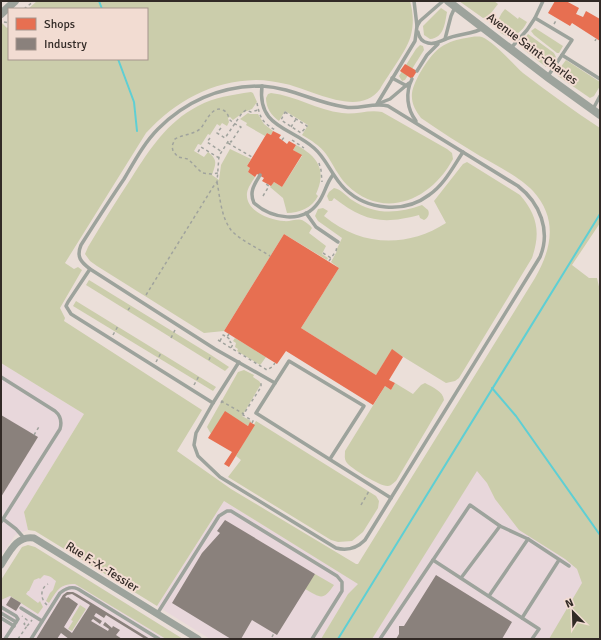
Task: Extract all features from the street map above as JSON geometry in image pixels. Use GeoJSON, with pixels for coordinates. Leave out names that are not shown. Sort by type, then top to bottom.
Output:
{"type":"FeatureCollection","features":[{"type":"Feature","properties":{"kind":"street"},"geometry":{"type":"LineString","coordinates":[[2,14],[15,1]]}},
{"type":"Feature","properties":{"kind":"street","name":"Avenue Saint-Charles"},"geometry":{"type":"LineString","coordinates":[[448,1],[484,27],[547,77],[582,102],[595,109],[600,115]]}},
{"type":"Feature","properties":{"kind":"street"},"geometry":{"type":"LineString","coordinates":[[1,566],[15,544],[24,538]]}},
{"type":"Feature","properties":{"kind":"street","name":"Rue F.-X.-Tessier"},"geometry":{"type":"LineString","coordinates":[[24,538],[31,538],[41,542],[198,639]]}},
{"type":"Feature","properties":{"kind":"lane"},"geometry":{"type":"LineString","coordinates":[[414,1],[418,36],[424,42],[433,44],[460,34],[477,31],[484,27]]}},
{"type":"Feature","properties":{"kind":"lane"},"geometry":{"type":"LineString","coordinates":[[377,104],[415,40],[417,26],[420,21],[443,1]]}},
{"type":"Feature","properties":{"kind":"lane"},"geometry":{"type":"LineString","coordinates":[[511,48],[527,30],[535,18],[543,1]]}},
{"type":"Feature","properties":{"kind":"lane"},"geometry":{"type":"LineString","coordinates":[[417,71],[431,50],[445,39],[455,6]]}},
{"type":"Feature","properties":{"kind":"lane"},"geometry":{"type":"LineString","coordinates":[[535,18],[572,40],[547,77]]}},
{"type":"Feature","properties":{"kind":"lane"},"geometry":{"type":"LineString","coordinates":[[562,55],[600,79]]}},
{"type":"Feature","properties":{"kind":"lane"},"geometry":{"type":"LineString","coordinates":[[392,78],[407,86]]}},
{"type":"Feature","properties":{"kind":"lane"},"geometry":{"type":"LineString","coordinates":[[274,383],[215,349],[90,269],[80,261],[78,255],[81,246],[142,150],[158,129],[180,110],[204,97],[229,90],[262,86],[285,89],[328,104],[355,108],[377,104],[390,99],[407,86],[412,78],[407,93],[408,100],[412,116],[420,125]]}},
{"type":"Feature","properties":{"kind":"lane"},"geometry":{"type":"LineString","coordinates":[[262,86],[261,101],[266,114],[275,123],[314,148],[325,161],[333,175],[346,190],[373,205],[394,207],[416,202],[430,195],[447,176],[463,152]]}},
{"type":"Feature","properties":{"kind":"lane"},"geometry":{"type":"LineString","coordinates":[[595,109],[600,96]]}},
{"type":"Feature","properties":{"kind":"lane"},"geometry":{"type":"LineString","coordinates":[[239,362],[196,433],[194,445],[198,456],[220,477],[336,548],[349,549],[362,544],[529,276],[543,250],[544,232],[543,223],[539,213],[530,197],[518,186],[388,106],[377,104]]}},
{"type":"Feature","properties":{"kind":"lane"},"geometry":{"type":"LineString","coordinates":[[260,175],[251,192],[253,200],[258,206],[268,212],[284,217],[292,217],[306,213],[320,201],[329,180],[333,175]]}},
{"type":"Feature","properties":{"kind":"lane"},"geometry":{"type":"LineString","coordinates":[[306,213],[316,227],[338,242]]}},
{"type":"Feature","properties":{"kind":"lane"},"geometry":{"type":"LineString","coordinates":[[90,269],[66,306],[69,312],[213,403]]}},
{"type":"Feature","properties":{"kind":"lane"},"geometry":{"type":"LineString","coordinates":[[330,459],[364,406],[289,361],[256,413],[391,498]]}},
{"type":"Feature","properties":{"kind":"lane"},"geometry":{"type":"LineString","coordinates":[[1,377],[55,411],[60,417],[61,421],[60,429],[2,521],[16,529],[24,538]]}},
{"type":"Feature","properties":{"kind":"lane"},"geometry":{"type":"LineString","coordinates":[[380,639],[470,505],[500,526],[528,539],[569,566]]}},
{"type":"Feature","properties":{"kind":"lane"},"geometry":{"type":"LineString","coordinates":[[157,614],[219,516],[227,511],[231,511],[337,576],[342,582],[342,591],[312,639]]}},
{"type":"Feature","properties":{"kind":"lane"},"geometry":{"type":"LineString","coordinates":[[462,578],[500,526]]}},
{"type":"Feature","properties":{"kind":"lane"},"geometry":{"type":"LineString","coordinates":[[489,596],[528,539]]}},
{"type":"Feature","properties":{"kind":"lane"},"geometry":{"type":"LineString","coordinates":[[433,560],[538,629],[532,639]]}},
{"type":"Feature","properties":{"kind":"lane"},"geometry":{"type":"LineString","coordinates":[[522,618],[559,560]]}},
{"type":"Feature","properties":{"kind":"lane"},"geometry":{"type":"LineString","coordinates":[[31,639],[60,593],[67,588],[75,588],[159,639]]}},
{"type":"Feature","properties":{"kind":"lane"},"geometry":{"type":"LineString","coordinates":[[1,607],[16,616],[18,619],[5,639]]}},
{"type":"Feature","properties":{"kind":"lane"},"geometry":{"type":"LineString","coordinates":[[21,608],[42,622]]}},
{"type":"Feature","properties":{"kind":"lane"},"geometry":{"type":"LineString","coordinates":[[1,613],[15,624]]}},
{"type":"Feature","properties":{"kind":"lane"},"geometry":{"type":"LineString","coordinates":[[1,618],[15,624]]}},
{"type":"Feature","properties":{"kind":"path"},"geometry":{"type":"LineString","coordinates":[[25,8],[34,1]]}},
{"type":"Feature","properties":{"kind":"path"},"geometry":{"type":"LineString","coordinates":[[2,14],[5,23],[8,23]]}},
{"type":"Feature","properties":{"kind":"path"},"geometry":{"type":"LineString","coordinates":[[257,103],[260,116],[266,124],[285,136],[282,140]]}},
{"type":"Feature","properties":{"kind":"path"},"geometry":{"type":"LineString","coordinates":[[218,173],[202,173],[188,159],[182,158],[175,154],[173,151],[173,142],[179,136],[196,132],[201,128],[208,117],[216,110],[224,110],[231,122],[241,127],[231,142],[228,142],[219,158],[218,173],[217,182],[222,210],[231,230],[270,256]]}},
{"type":"Feature","properties":{"kind":"path"},"geometry":{"type":"LineString","coordinates":[[226,138],[244,110],[254,112],[258,110]]}},
{"type":"Feature","properties":{"kind":"path"},"geometry":{"type":"LineString","coordinates":[[285,112],[296,119],[306,126],[301,133],[281,120],[285,112]]}},
{"type":"Feature","properties":{"kind":"path"},"geometry":{"type":"LineString","coordinates":[[291,127],[296,119]]}},
{"type":"Feature","properties":{"kind":"path"},"geometry":{"type":"LineString","coordinates":[[220,128],[217,133],[226,138],[228,142],[252,157]]}},
{"type":"Feature","properties":{"kind":"path"},"geometry":{"type":"LineString","coordinates":[[210,138],[207,142],[222,152]]}},
{"type":"Feature","properties":{"kind":"path"},"geometry":{"type":"LineString","coordinates":[[291,140],[305,148]]}},
{"type":"Feature","properties":{"kind":"path"},"geometry":{"type":"LineString","coordinates":[[198,152],[201,147],[219,158]]}},
{"type":"Feature","properties":{"kind":"path"},"geometry":{"type":"LineString","coordinates":[[316,158],[322,170],[322,184]]}},
{"type":"Feature","properties":{"kind":"path"},"geometry":{"type":"LineString","coordinates":[[146,295],[217,182]]}},
{"type":"Feature","properties":{"kind":"path"},"geometry":{"type":"LineString","coordinates":[[263,196],[269,186],[266,183]]}},
{"type":"Feature","properties":{"kind":"path"},"geometry":{"type":"LineString","coordinates":[[212,190],[218,190]]}},
{"type":"Feature","properties":{"kind":"path"},"geometry":{"type":"LineString","coordinates":[[329,262],[336,251]]}},
{"type":"Feature","properties":{"kind":"path"},"geometry":{"type":"LineString","coordinates":[[322,253],[331,258]]}},
{"type":"Feature","properties":{"kind":"path"},"geometry":{"type":"LineString","coordinates":[[128,310],[131,306]]}},
{"type":"Feature","properties":{"kind":"path"},"geometry":{"type":"LineString","coordinates":[[115,331],[118,326]]}},
{"type":"Feature","properties":{"kind":"path"},"geometry":{"type":"LineString","coordinates":[[171,338],[174,333]]}},
{"type":"Feature","properties":{"kind":"path"},"geometry":{"type":"LineString","coordinates":[[230,348],[233,344],[230,342],[231,340],[223,335],[219,341],[230,348],[266,370],[272,367],[275,363]]}},
{"type":"Feature","properties":{"kind":"path"},"geometry":{"type":"LineString","coordinates":[[159,358],[161,353]]}},
{"type":"Feature","properties":{"kind":"path"},"geometry":{"type":"LineString","coordinates":[[209,360],[211,356]]}},
{"type":"Feature","properties":{"kind":"path"},"geometry":{"type":"LineString","coordinates":[[196,381],[199,376]]}},
{"type":"Feature","properties":{"kind":"path"},"geometry":{"type":"LineString","coordinates":[[244,414],[261,387],[261,381],[258,379]]}},
{"type":"Feature","properties":{"kind":"path"},"geometry":{"type":"LineString","coordinates":[[222,401],[254,421],[252,423]]}},
{"type":"Feature","properties":{"kind":"path"},"geometry":{"type":"LineString","coordinates":[[34,435],[40,425]]}},
{"type":"Feature","properties":{"kind":"path"},"geometry":{"type":"LineString","coordinates":[[361,505],[368,492]]}},
{"type":"Feature","properties":{"kind":"path"},"geometry":{"type":"LineString","coordinates":[[45,604],[42,597],[42,590],[44,586],[48,584]]}},
{"type":"Feature","properties":{"kind":"path"},"geometry":{"type":"LineString","coordinates":[[38,589],[42,590]]}},
{"type":"Feature","properties":{"kind":"path"},"geometry":{"type":"LineString","coordinates":[[27,626],[32,620]]}},
{"type":"Feature","properties":{"kind":"path"},"geometry":{"type":"LineString","coordinates":[[272,637],[274,633]]}},
{"type":"Feature","properties":{"kind":"shaded area"},"geometry":{"type":"Polygon","coordinates":[[[1,363],[84,414],[24,512],[28,530],[15,535],[1,556],[1,363]]]}},
{"type":"Feature","properties":{"kind":"shaded area"},"geometry":{"type":"Polygon","coordinates":[[[498,402],[600,563],[553,639],[372,639],[397,599],[498,402]]]}},
{"type":"Feature","properties":{"kind":"shaded area"},"geometry":{"type":"Polygon","coordinates":[[[224,501],[359,584],[348,594],[321,639],[210,639],[157,606],[224,501]]]}},
{"type":"Feature","properties":{"kind":"shaded area"},"geometry":{"type":"Polygon","coordinates":[[[28,545],[35,547],[183,639],[1,639],[1,580],[22,547],[28,545]]]}},
{"type":"Feature","properties":{"kind":"green space"},"geometry":{"type":"Polygon","coordinates":[[[37,1],[410,1],[413,22],[409,41],[402,55],[380,89],[371,97],[360,101],[348,102],[335,100],[286,84],[260,80],[240,81],[224,84],[195,95],[182,102],[157,122],[146,133],[65,263],[74,269],[78,267],[82,270],[60,308],[65,318],[64,321],[202,410],[177,451],[231,489],[356,564],[358,564],[535,278],[545,256],[550,234],[546,212],[541,202],[528,186],[421,118],[412,100],[413,88],[419,75],[432,55],[444,45],[460,39],[482,37],[497,48],[523,73],[600,128],[600,223],[572,265],[589,278],[597,278],[600,291],[600,639],[549,639],[582,583],[577,569],[565,559],[519,530],[495,499],[487,483],[477,471],[372,639],[321,639],[348,594],[358,584],[224,501],[157,606],[35,531],[28,530],[24,512],[84,414],[1,363],[1,22],[7,28],[8,27],[8,60],[148,60],[148,8],[29,8],[37,1]]]}},
{"type":"Feature","properties":{"kind":"green space"},"geometry":{"type":"Polygon","coordinates":[[[459,1],[494,1],[498,4],[488,17],[483,18],[459,1]]]}},
{"type":"Feature","properties":{"kind":"green space"},"geometry":{"type":"Polygon","coordinates":[[[441,8],[447,12],[443,29],[438,36],[430,39],[424,35],[423,26],[441,8]]]}},
{"type":"Feature","properties":{"kind":"green space"},"geometry":{"type":"Polygon","coordinates":[[[505,9],[518,19],[519,17],[527,22],[515,35],[503,35],[499,31],[499,18],[505,9]]]}},
{"type":"Feature","properties":{"kind":"green space"},"geometry":{"type":"Polygon","coordinates":[[[535,28],[563,46],[559,53],[534,35],[531,31],[535,28]]]}},
{"type":"Feature","properties":{"kind":"green space"},"geometry":{"type":"Polygon","coordinates":[[[528,34],[554,53],[556,57],[552,63],[549,61],[546,67],[523,49],[523,46],[532,47],[530,43],[528,44],[523,41],[528,34]]]}},
{"type":"Feature","properties":{"kind":"green space"},"geometry":{"type":"Polygon","coordinates":[[[420,45],[423,46],[424,50],[405,80],[402,81],[399,76],[420,45]]]}},
{"type":"Feature","properties":{"kind":"green space"},"geometry":{"type":"Polygon","coordinates":[[[566,60],[600,82],[600,86],[594,96],[590,98],[558,76],[564,75],[560,68],[566,60]]]}},
{"type":"Feature","properties":{"kind":"green space"},"geometry":{"type":"Polygon","coordinates":[[[251,92],[253,93],[257,102],[252,109],[244,112],[233,120],[230,117],[228,118],[229,122],[227,126],[222,123],[220,126],[217,124],[210,135],[208,134],[201,145],[198,144],[194,151],[204,157],[208,152],[213,157],[215,160],[215,165],[212,175],[219,180],[221,165],[230,149],[251,159],[247,166],[250,168],[248,172],[255,177],[247,193],[247,199],[250,205],[254,210],[272,219],[286,221],[302,220],[312,228],[309,233],[326,246],[322,254],[328,258],[327,260],[284,234],[224,331],[204,333],[97,266],[90,261],[85,254],[99,229],[139,167],[153,146],[168,128],[187,112],[210,100],[251,92]]]}},
{"type":"Feature","properties":{"kind":"green space"},"geometry":{"type":"Polygon","coordinates":[[[271,93],[342,113],[372,111],[382,112],[447,149],[452,153],[453,159],[444,173],[420,195],[406,201],[391,203],[376,202],[361,196],[347,185],[324,151],[302,135],[308,125],[285,111],[279,121],[274,116],[268,108],[266,102],[268,94],[271,93]]]}},
{"type":"Feature","properties":{"kind":"green space"},"geometry":{"type":"Polygon","coordinates":[[[248,113],[258,114],[264,124],[273,131],[271,135],[267,133],[265,136],[246,125],[247,123],[240,119],[248,113]]]}},
{"type":"Feature","properties":{"kind":"green space"},"geometry":{"type":"Polygon","coordinates":[[[296,145],[304,149],[315,159],[321,178],[316,194],[318,196],[312,204],[300,211],[287,213],[283,198],[270,187],[274,182],[282,187],[302,156],[293,150],[296,145]]]}},
{"type":"Feature","properties":{"kind":"green space"},"geometry":{"type":"Polygon","coordinates":[[[467,162],[520,195],[526,202],[534,217],[537,232],[535,249],[532,258],[459,378],[455,381],[446,383],[392,350],[376,375],[301,328],[339,268],[331,262],[342,238],[318,221],[315,216],[318,209],[323,208],[328,211],[324,216],[353,234],[384,240],[400,240],[416,237],[446,223],[434,201],[463,164],[467,162]]]}},
{"type":"Feature","properties":{"kind":"green space"},"geometry":{"type":"Polygon","coordinates":[[[334,188],[341,191],[360,205],[377,211],[386,212],[404,210],[422,205],[429,211],[429,214],[424,220],[420,218],[419,215],[394,220],[374,219],[355,212],[334,198],[332,201],[329,201],[327,196],[334,188]]]}},
{"type":"Feature","properties":{"kind":"green space"},"geometry":{"type":"Polygon","coordinates":[[[89,280],[229,367],[225,371],[86,285],[89,280]]]}},
{"type":"Feature","properties":{"kind":"green space"},"geometry":{"type":"Polygon","coordinates":[[[76,301],[216,387],[213,391],[73,306],[76,301]]]}},
{"type":"Feature","properties":{"kind":"green space"},"geometry":{"type":"Polygon","coordinates":[[[235,338],[266,357],[260,365],[237,351],[238,349],[235,347],[236,343],[233,341],[235,338]]]}},
{"type":"Feature","properties":{"kind":"green space"},"geometry":{"type":"Polygon","coordinates":[[[244,370],[254,375],[253,377],[261,384],[242,416],[251,421],[248,426],[225,412],[211,434],[207,427],[208,425],[238,372],[244,370]]]}},
{"type":"Feature","properties":{"kind":"green space"},"geometry":{"type":"Polygon","coordinates":[[[395,383],[413,394],[421,385],[425,383],[442,394],[444,400],[396,481],[391,485],[384,486],[373,481],[350,466],[345,460],[345,451],[385,386],[391,390],[395,383]]]}},
{"type":"Feature","properties":{"kind":"green space"},"geometry":{"type":"Polygon","coordinates":[[[256,421],[376,496],[379,501],[378,508],[363,532],[352,541],[338,542],[331,540],[228,477],[241,460],[236,456],[256,421]]]}},
{"type":"Feature","properties":{"kind":"green space"},"geometry":{"type":"Polygon","coordinates":[[[28,545],[35,547],[183,639],[166,639],[75,584],[65,585],[59,589],[49,603],[46,601],[53,590],[56,581],[46,575],[40,579],[34,580],[26,594],[38,603],[40,601],[43,607],[38,614],[10,596],[1,600],[1,580],[22,547],[28,545]]]}},
{"type":"Feature","properties":{"kind":"green space"},"geometry":{"type":"Polygon","coordinates":[[[315,574],[334,585],[324,596],[318,596],[305,589],[315,574]]]}},
{"type":"Feature","properties":{"kind":"green space"},"geometry":{"type":"Polygon","coordinates":[[[80,605],[86,609],[72,631],[68,629],[73,621],[71,620],[80,605]]]}},
{"type":"Feature","properties":{"kind":"building: Shops"},"geometry":{"type":"Polygon","coordinates":[[[555,1],[566,1],[579,8],[576,14],[583,17],[586,11],[600,19],[600,41],[572,23],[570,26],[548,13],[555,1]]]}},
{"type":"Feature","properties":{"kind":"building: Shops"},"geometry":{"type":"Polygon","coordinates":[[[405,64],[417,71],[412,79],[400,71],[405,64]]]}},
{"type":"Feature","properties":{"kind":"building: Shops"},"geometry":{"type":"Polygon","coordinates":[[[273,131],[281,135],[279,138],[287,144],[289,141],[296,145],[293,150],[302,155],[282,187],[274,182],[271,186],[262,181],[264,178],[257,174],[255,177],[248,172],[250,168],[247,166],[267,133],[271,135],[273,131]]]}},
{"type":"Feature","properties":{"kind":"building: Shops"},"geometry":{"type":"Polygon","coordinates":[[[284,234],[339,268],[301,328],[376,375],[392,349],[403,357],[389,380],[395,383],[391,390],[385,386],[373,405],[286,351],[277,364],[224,331],[284,234]]]}},
{"type":"Feature","properties":{"kind":"building: Shops"},"geometry":{"type":"Polygon","coordinates":[[[225,411],[248,426],[250,422],[255,425],[229,467],[224,464],[232,452],[208,438],[225,411]]]}},
{"type":"Feature","properties":{"kind":"building: Industry"},"geometry":{"type":"Polygon","coordinates":[[[1,415],[38,437],[1,497],[1,415]]]}},
{"type":"Feature","properties":{"kind":"building: Industry"},"geometry":{"type":"Polygon","coordinates":[[[225,520],[315,574],[277,635],[252,620],[241,639],[231,639],[172,603],[202,553],[220,533],[217,531],[225,520]]]}},
{"type":"Feature","properties":{"kind":"building: Industry"},"geometry":{"type":"Polygon","coordinates":[[[436,575],[512,622],[502,639],[396,639],[399,634],[399,626],[404,626],[436,575]]]}},
{"type":"Feature","properties":{"kind":"building: Industry"},"geometry":{"type":"Polygon","coordinates":[[[67,592],[77,594],[150,639],[145,639],[106,615],[104,618],[96,613],[94,616],[102,621],[100,624],[93,619],[91,621],[108,631],[109,629],[103,625],[105,622],[112,628],[113,626],[120,630],[116,635],[122,639],[69,639],[61,633],[57,639],[36,639],[63,595],[67,592]],[[72,594],[67,595],[65,597],[68,597],[78,604],[64,627],[72,633],[90,605],[72,594]]]}},
{"type":"Feature","properties":{"kind":"building: Industry"},"geometry":{"type":"Polygon","coordinates":[[[11,597],[21,603],[16,611],[6,605],[11,597]]]}},
{"type":"Feature","properties":{"kind":"waterway"},"geometry":{"type":"LineString","coordinates":[[99,1],[102,8]]}},
{"type":"Feature","properties":{"kind":"waterway"},"geometry":{"type":"LineString","coordinates":[[118,60],[134,102],[137,131]]}},
{"type":"Feature","properties":{"kind":"waterway"},"geometry":{"type":"LineString","coordinates":[[338,639],[600,214]]}},
{"type":"Feature","properties":{"kind":"waterway"},"geometry":{"type":"LineString","coordinates":[[492,388],[516,416],[600,535]]}}]}
